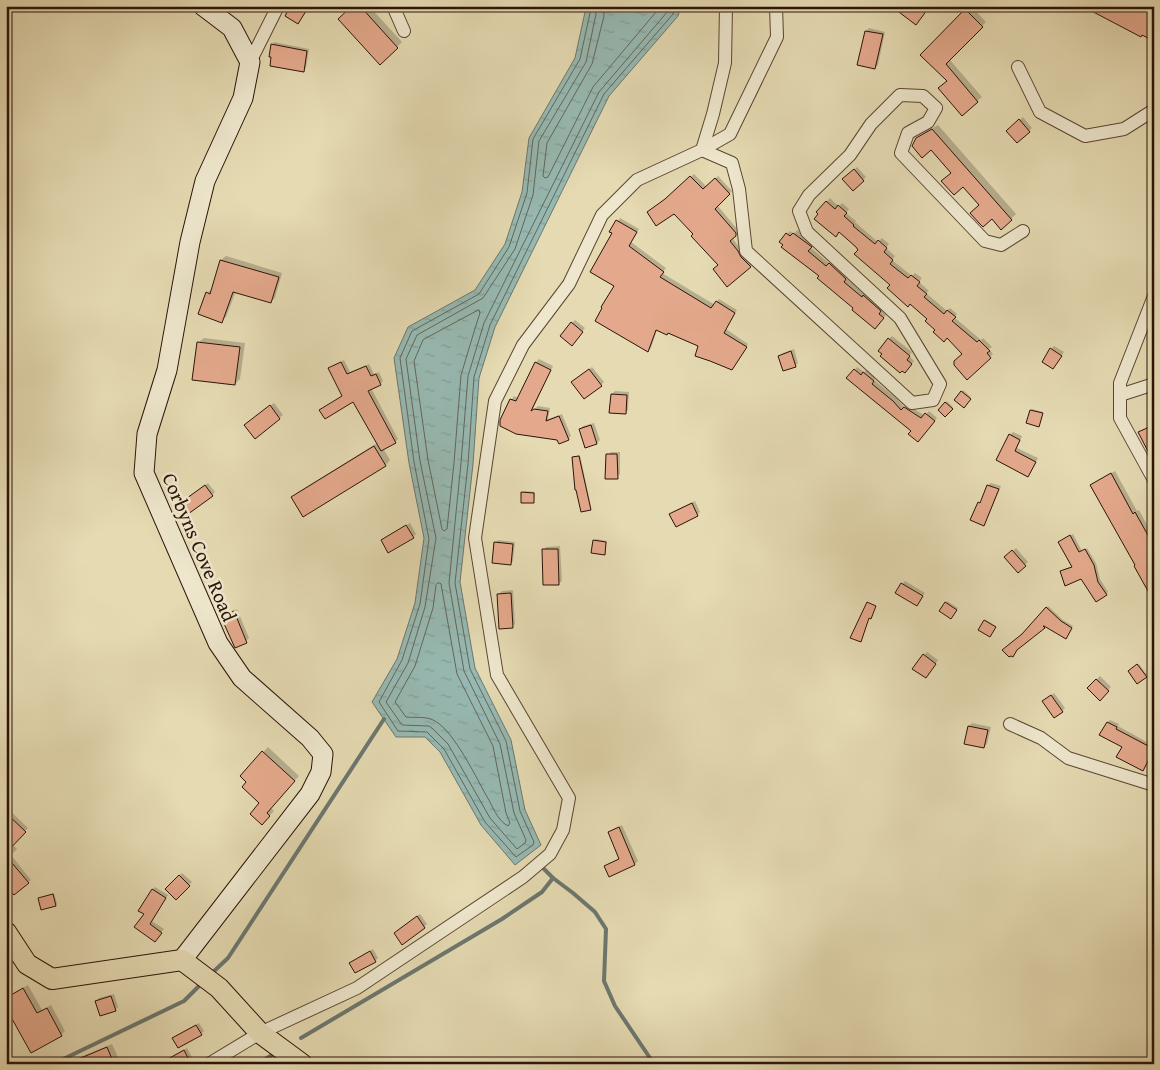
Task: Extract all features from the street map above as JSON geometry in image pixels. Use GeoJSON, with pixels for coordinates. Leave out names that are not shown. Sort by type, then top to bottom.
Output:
{"type":"FeatureCollection","features":[{"type":"Feature","properties":{"kind":"main road"},"geometry":{"type":"LineString","coordinates":[[203,6],[232,28],[250,62]]}},
{"type":"Feature","properties":{"kind":"main road","name":"Corbyns Cove Road"},"geometry":{"type":"LineString","coordinates":[[190,966],[310,794],[321,772],[323,754],[310,738],[242,678],[218,643],[144,473],[147,434],[167,370],[190,242],[205,181],[243,98],[250,62]]}},
{"type":"Feature","properties":{"kind":"main road"},"geometry":{"type":"LineString","coordinates":[[6,932],[27,964],[52,978],[190,966],[219,988],[260,1033],[302,1064]]}},
{"type":"Feature","properties":{"kind":"street"},"geometry":{"type":"LineString","coordinates":[[250,62],[278,6]]}},
{"type":"Feature","properties":{"kind":"street"},"geometry":{"type":"LineString","coordinates":[[393,6],[404,31]]}},
{"type":"Feature","properties":{"kind":"street"},"geometry":{"type":"LineString","coordinates":[[702,150],[725,63],[726,6]]}},
{"type":"Feature","properties":{"kind":"street"},"geometry":{"type":"LineString","coordinates":[[209,1064],[260,1033],[365,983],[522,877],[550,854],[563,830],[569,798],[497,675],[476,548],[475,538],[495,401],[522,345],[569,284],[602,215],[637,180],[702,150],[730,134],[777,37],[776,6]]}},
{"type":"Feature","properties":{"kind":"street"},"geometry":{"type":"LineString","coordinates":[[1018,67],[1040,112],[1085,136],[1124,129],[1154,110]]}},
{"type":"Feature","properties":{"kind":"street"},"geometry":{"type":"LineString","coordinates":[[702,150],[732,163],[739,189],[746,251],[912,403],[933,400],[940,384],[900,318],[807,232],[799,211],[809,194],[850,155],[871,124],[900,95],[923,96],[936,108],[928,122],[908,133],[902,153],[985,241],[1002,246],[1024,231]]}},
{"type":"Feature","properties":{"kind":"street"},"geometry":{"type":"LineString","coordinates":[[1154,296],[1120,383],[1120,418],[1154,480]]}},
{"type":"Feature","properties":{"kind":"street"},"geometry":{"type":"LineString","coordinates":[[1120,395],[1154,384]]}},
{"type":"Feature","properties":{"kind":"street"},"geometry":{"type":"LineString","coordinates":[[1010,724],[1041,738],[1068,758],[1154,785]]}},
{"type":"Feature","properties":{"kind":"water"},"geometry":{"type":"Polygon","coordinates":[[[582,6],[681,6],[678,16],[609,96],[495,327],[479,378],[473,464],[460,582],[475,668],[511,740],[525,810],[541,845],[515,865],[481,825],[440,752],[425,737],[396,737],[372,702],[397,659],[415,603],[424,538],[409,463],[394,358],[408,327],[475,290],[505,244],[522,192],[529,138],[575,58],[585,12],[582,6]]]}},
{"type":"Feature","properties":{"kind":"building"},"geometry":{"type":"Polygon","coordinates":[[[290,6],[298,6],[306,11],[298,24],[285,16],[290,6]]]}},
{"type":"Feature","properties":{"kind":"building"},"geometry":{"type":"Polygon","coordinates":[[[352,6],[360,6],[398,48],[380,65],[338,19],[352,6]]]}},
{"type":"Feature","properties":{"kind":"building"},"geometry":{"type":"Polygon","coordinates":[[[891,6],[930,6],[916,25],[891,6]]]}},
{"type":"Feature","properties":{"kind":"building"},"geometry":{"type":"Polygon","coordinates":[[[1082,6],[1154,6],[1154,41],[1142,35],[1141,37],[1082,6]]]}},
{"type":"Feature","properties":{"kind":"building"},"geometry":{"type":"Polygon","coordinates":[[[965,9],[983,27],[946,64],[978,102],[962,116],[938,88],[947,81],[920,55],[965,9]]]}},
{"type":"Feature","properties":{"kind":"building"},"geometry":{"type":"Polygon","coordinates":[[[865,31],[883,34],[875,69],[857,65],[865,31]]]}},
{"type":"Feature","properties":{"kind":"building"},"geometry":{"type":"Polygon","coordinates":[[[271,44],[307,51],[304,72],[270,66],[271,44]]]}},
{"type":"Feature","properties":{"kind":"building"},"geometry":{"type":"Polygon","coordinates":[[[1019,119],[1030,132],[1017,143],[1006,131],[1019,119]]]}},
{"type":"Feature","properties":{"kind":"building"},"geometry":{"type":"Polygon","coordinates":[[[932,129],[1012,220],[1001,230],[992,219],[983,227],[970,213],[979,205],[963,187],[954,195],[941,181],[951,173],[931,150],[922,158],[912,146],[916,138],[932,129]]]}},
{"type":"Feature","properties":{"kind":"building"},"geometry":{"type":"Polygon","coordinates":[[[854,169],[864,181],[853,191],[842,179],[854,169]]]}},
{"type":"Feature","properties":{"kind":"building"},"geometry":{"type":"Polygon","coordinates":[[[690,176],[703,189],[715,178],[730,194],[715,209],[736,233],[736,236],[730,241],[751,267],[727,287],[713,269],[718,265],[674,214],[656,226],[647,212],[665,199],[690,176]]]}},
{"type":"Feature","properties":{"kind":"building"},"geometry":{"type":"Polygon","coordinates":[[[826,201],[835,209],[838,205],[847,213],[844,216],[853,226],[875,244],[878,240],[887,248],[884,252],[893,260],[890,264],[908,278],[911,275],[920,282],[917,286],[927,294],[924,297],[944,314],[947,310],[956,317],[952,321],[977,342],[979,340],[990,351],[987,353],[991,358],[967,380],[954,365],[954,361],[962,354],[947,338],[944,342],[933,332],[935,330],[925,321],[927,319],[910,304],[908,307],[887,288],[890,285],[854,254],[858,250],[856,247],[839,232],[836,237],[814,219],[818,214],[816,212],[826,201]]]}},
{"type":"Feature","properties":{"kind":"building"},"geometry":{"type":"Polygon","coordinates":[[[616,220],[637,232],[629,246],[664,272],[660,277],[711,308],[716,301],[735,313],[724,333],[747,347],[732,370],[695,356],[698,346],[668,333],[667,335],[656,330],[648,352],[595,321],[614,286],[590,272],[612,233],[609,232],[616,220]]]}},
{"type":"Feature","properties":{"kind":"building"},"geometry":{"type":"Polygon","coordinates":[[[786,233],[790,236],[793,233],[812,247],[808,251],[826,266],[829,263],[846,279],[844,282],[881,311],[879,314],[884,318],[875,329],[817,278],[819,276],[781,247],[783,245],[779,242],[786,233]]]}},
{"type":"Feature","properties":{"kind":"building"},"geometry":{"type":"Polygon","coordinates":[[[220,260],[279,277],[271,303],[233,292],[222,323],[198,314],[206,292],[210,294],[220,260]]]}},
{"type":"Feature","properties":{"kind":"building"},"geometry":{"type":"Polygon","coordinates":[[[571,322],[583,332],[572,346],[560,336],[571,322]]]}},
{"type":"Feature","properties":{"kind":"building"},"geometry":{"type":"Polygon","coordinates":[[[888,338],[910,356],[907,360],[912,364],[905,373],[902,371],[900,373],[880,356],[882,354],[878,351],[888,338]]]}},
{"type":"Feature","properties":{"kind":"building"},"geometry":{"type":"Polygon","coordinates":[[[197,342],[240,347],[235,385],[192,380],[197,342]]]}},
{"type":"Feature","properties":{"kind":"building"},"geometry":{"type":"Polygon","coordinates":[[[1050,348],[1062,356],[1053,369],[1042,362],[1050,348]]]}},
{"type":"Feature","properties":{"kind":"building"},"geometry":{"type":"Polygon","coordinates":[[[791,351],[796,367],[783,371],[778,356],[791,351]]]}},
{"type":"Feature","properties":{"kind":"building"},"geometry":{"type":"Polygon","coordinates":[[[341,362],[347,374],[366,366],[371,376],[376,374],[381,385],[368,391],[396,443],[381,451],[353,402],[325,419],[319,410],[342,396],[328,368],[341,362]]]}},
{"type":"Feature","properties":{"kind":"building"},"geometry":{"type":"Polygon","coordinates":[[[535,362],[551,370],[531,411],[534,409],[548,411],[546,421],[559,416],[569,440],[559,444],[557,440],[516,434],[500,426],[500,420],[510,399],[516,401],[535,362]]]}},
{"type":"Feature","properties":{"kind":"building"},"geometry":{"type":"Polygon","coordinates":[[[589,369],[602,386],[584,399],[571,382],[589,369]]]}},
{"type":"Feature","properties":{"kind":"building"},"geometry":{"type":"Polygon","coordinates":[[[854,369],[861,375],[863,372],[874,381],[872,384],[901,410],[904,407],[921,418],[925,413],[935,421],[918,442],[908,434],[911,431],[846,378],[854,369]]]}},
{"type":"Feature","properties":{"kind":"building"},"geometry":{"type":"Polygon","coordinates":[[[961,391],[971,399],[964,408],[954,400],[961,391]]]}},
{"type":"Feature","properties":{"kind":"building"},"geometry":{"type":"Polygon","coordinates":[[[611,394],[627,395],[626,414],[609,413],[611,394]]]}},
{"type":"Feature","properties":{"kind":"building"},"geometry":{"type":"Polygon","coordinates":[[[945,402],[953,409],[945,417],[938,410],[945,402]]]}},
{"type":"Feature","properties":{"kind":"building"},"geometry":{"type":"Polygon","coordinates":[[[270,405],[280,419],[255,439],[244,425],[270,405]]]}},
{"type":"Feature","properties":{"kind":"building"},"geometry":{"type":"Polygon","coordinates":[[[1030,410],[1043,413],[1039,427],[1026,423],[1030,410]]]}},
{"type":"Feature","properties":{"kind":"building"},"geometry":{"type":"Polygon","coordinates":[[[591,425],[597,444],[585,448],[579,429],[591,425]]]}},
{"type":"Feature","properties":{"kind":"building"},"geometry":{"type":"Polygon","coordinates":[[[1154,425],[1154,463],[1138,432],[1154,425]]]}},
{"type":"Feature","properties":{"kind":"building"},"geometry":{"type":"Polygon","coordinates":[[[1009,434],[1020,440],[1015,451],[1036,462],[1028,477],[996,460],[1009,434]]]}},
{"type":"Feature","properties":{"kind":"building"},"geometry":{"type":"Polygon","coordinates":[[[374,446],[386,466],[303,517],[291,497],[374,446]]]}},
{"type":"Feature","properties":{"kind":"building"},"geometry":{"type":"Polygon","coordinates":[[[606,454],[617,454],[618,479],[605,479],[606,454]]]}},
{"type":"Feature","properties":{"kind":"building"},"geometry":{"type":"Polygon","coordinates":[[[579,456],[591,510],[581,512],[575,490],[572,457],[579,456]]]}},
{"type":"Feature","properties":{"kind":"building"},"geometry":{"type":"Polygon","coordinates":[[[1111,473],[1133,514],[1135,512],[1154,546],[1154,602],[1090,485],[1111,473]]]}},
{"type":"Feature","properties":{"kind":"building"},"geometry":{"type":"Polygon","coordinates":[[[205,485],[213,496],[184,517],[176,506],[205,485]]]}},
{"type":"Feature","properties":{"kind":"building"},"geometry":{"type":"Polygon","coordinates":[[[987,485],[999,489],[984,526],[970,520],[978,502],[980,503],[987,485]]]}},
{"type":"Feature","properties":{"kind":"building"},"geometry":{"type":"Polygon","coordinates":[[[521,492],[534,493],[534,503],[521,503],[521,492]]]}},
{"type":"Feature","properties":{"kind":"building"},"geometry":{"type":"Polygon","coordinates":[[[692,503],[698,516],[676,527],[669,514],[692,503]]]}},
{"type":"Feature","properties":{"kind":"building"},"geometry":{"type":"Polygon","coordinates":[[[406,525],[414,538],[388,553],[381,540],[406,525]]]}},
{"type":"Feature","properties":{"kind":"building"},"geometry":{"type":"Polygon","coordinates":[[[1070,535],[1079,552],[1085,549],[1094,565],[1098,582],[1107,595],[1096,602],[1081,579],[1065,586],[1060,571],[1072,567],[1058,542],[1070,535]]]}},
{"type":"Feature","properties":{"kind":"building"},"geometry":{"type":"Polygon","coordinates":[[[593,540],[606,542],[605,555],[591,553],[593,540]]]}},
{"type":"Feature","properties":{"kind":"building"},"geometry":{"type":"Polygon","coordinates":[[[494,542],[513,544],[511,565],[492,563],[494,542]]]}},
{"type":"Feature","properties":{"kind":"building"},"geometry":{"type":"Polygon","coordinates":[[[542,549],[558,549],[559,585],[543,585],[542,549]]]}},
{"type":"Feature","properties":{"kind":"building"},"geometry":{"type":"Polygon","coordinates":[[[1012,550],[1026,566],[1018,573],[1004,557],[1012,550]]]}},
{"type":"Feature","properties":{"kind":"building"},"geometry":{"type":"Polygon","coordinates":[[[901,583],[923,596],[917,606],[895,593],[901,583]]]}},
{"type":"Feature","properties":{"kind":"building"},"geometry":{"type":"Polygon","coordinates":[[[511,593],[513,628],[499,629],[497,594],[511,593]]]}},
{"type":"Feature","properties":{"kind":"building"},"geometry":{"type":"Polygon","coordinates":[[[867,602],[876,606],[871,619],[869,618],[861,642],[850,638],[867,602]]]}},
{"type":"Feature","properties":{"kind":"building"},"geometry":{"type":"Polygon","coordinates":[[[945,602],[957,610],[951,619],[939,611],[945,602]]]}},
{"type":"Feature","properties":{"kind":"building"},"geometry":{"type":"Polygon","coordinates":[[[1046,607],[1072,628],[1066,639],[1043,626],[1045,628],[1017,650],[1013,657],[1009,657],[1002,650],[1022,634],[1046,607]]]}},
{"type":"Feature","properties":{"kind":"building"},"geometry":{"type":"Polygon","coordinates":[[[234,611],[247,643],[235,648],[221,617],[234,611]]]}},
{"type":"Feature","properties":{"kind":"building"},"geometry":{"type":"Polygon","coordinates":[[[984,620],[996,627],[990,637],[978,630],[984,620]]]}},
{"type":"Feature","properties":{"kind":"building"},"geometry":{"type":"Polygon","coordinates":[[[923,654],[936,664],[926,678],[912,669],[923,654]]]}},
{"type":"Feature","properties":{"kind":"building"},"geometry":{"type":"Polygon","coordinates":[[[1137,664],[1147,677],[1137,684],[1128,671],[1137,664]]]}},
{"type":"Feature","properties":{"kind":"building"},"geometry":{"type":"Polygon","coordinates":[[[1096,679],[1109,691],[1100,701],[1087,688],[1096,679]]]}},
{"type":"Feature","properties":{"kind":"building"},"geometry":{"type":"Polygon","coordinates":[[[1051,695],[1063,712],[1054,718],[1042,701],[1051,695]]]}},
{"type":"Feature","properties":{"kind":"building"},"geometry":{"type":"Polygon","coordinates":[[[1107,722],[1117,727],[1116,729],[1154,749],[1143,771],[1116,757],[1122,747],[1099,735],[1107,722]]]}},
{"type":"Feature","properties":{"kind":"building"},"geometry":{"type":"Polygon","coordinates":[[[968,726],[988,730],[984,748],[964,744],[968,726]]]}},
{"type":"Feature","properties":{"kind":"building"},"geometry":{"type":"Polygon","coordinates":[[[262,751],[295,781],[267,813],[270,816],[262,825],[250,814],[259,803],[242,787],[246,782],[240,776],[262,751]]]}},
{"type":"Feature","properties":{"kind":"building"},"geometry":{"type":"Polygon","coordinates":[[[6,813],[26,832],[6,853],[6,813]]]}},
{"type":"Feature","properties":{"kind":"building"},"geometry":{"type":"Polygon","coordinates":[[[619,827],[635,865],[609,877],[604,866],[619,859],[608,832],[619,827]]]}},
{"type":"Feature","properties":{"kind":"building"},"geometry":{"type":"Polygon","coordinates":[[[6,856],[29,883],[14,895],[6,886],[6,856]]]}},
{"type":"Feature","properties":{"kind":"building"},"geometry":{"type":"Polygon","coordinates":[[[179,875],[190,886],[176,900],[165,889],[179,875]]]}},
{"type":"Feature","properties":{"kind":"building"},"geometry":{"type":"Polygon","coordinates":[[[152,889],[166,898],[150,924],[162,933],[155,942],[134,927],[144,914],[138,911],[152,889]]]}},
{"type":"Feature","properties":{"kind":"building"},"geometry":{"type":"Polygon","coordinates":[[[53,894],[56,906],[41,910],[38,898],[53,894]]]}},
{"type":"Feature","properties":{"kind":"building"},"geometry":{"type":"Polygon","coordinates":[[[417,916],[425,928],[402,945],[394,933],[417,916]]]}},
{"type":"Feature","properties":{"kind":"building"},"geometry":{"type":"Polygon","coordinates":[[[370,951],[376,962],[355,973],[349,963],[370,951]]]}},
{"type":"Feature","properties":{"kind":"building"},"geometry":{"type":"Polygon","coordinates":[[[23,988],[37,1013],[47,1008],[62,1036],[31,1053],[6,1008],[6,998],[23,988]]]}},
{"type":"Feature","properties":{"kind":"building"},"geometry":{"type":"Polygon","coordinates":[[[111,996],[116,1011],[100,1016],[95,1001],[111,996]]]}},
{"type":"Feature","properties":{"kind":"building"},"geometry":{"type":"Polygon","coordinates":[[[196,1025],[202,1035],[178,1048],[172,1038],[196,1025]]]}},
{"type":"Feature","properties":{"kind":"building"},"geometry":{"type":"Polygon","coordinates":[[[107,1047],[114,1064],[69,1064],[69,1063],[107,1047]]]}},
{"type":"Feature","properties":{"kind":"building"},"geometry":{"type":"Polygon","coordinates":[[[184,1050],[191,1064],[159,1064],[184,1050]]]}},
{"type":"Feature","properties":{"kind":"waterway"},"geometry":{"type":"LineString","coordinates":[[210,975],[228,958],[384,719]]}},
{"type":"Feature","properties":{"kind":"waterway"},"geometry":{"type":"LineString","coordinates":[[301,1038],[502,919],[542,892],[553,878],[542,867]]}},
{"type":"Feature","properties":{"kind":"waterway"},"geometry":{"type":"LineString","coordinates":[[553,878],[595,912],[606,929],[604,981],[615,1006],[650,1058],[650,1064]]}},
{"type":"Feature","properties":{"kind":"waterway"},"geometry":{"type":"LineString","coordinates":[[53,1064],[184,1001],[202,983]]}},
{"type":"Feature","properties":{"kind":"waterway"},"geometry":{"type":"LineString","coordinates":[[257,1064],[277,1052]]}}]}
